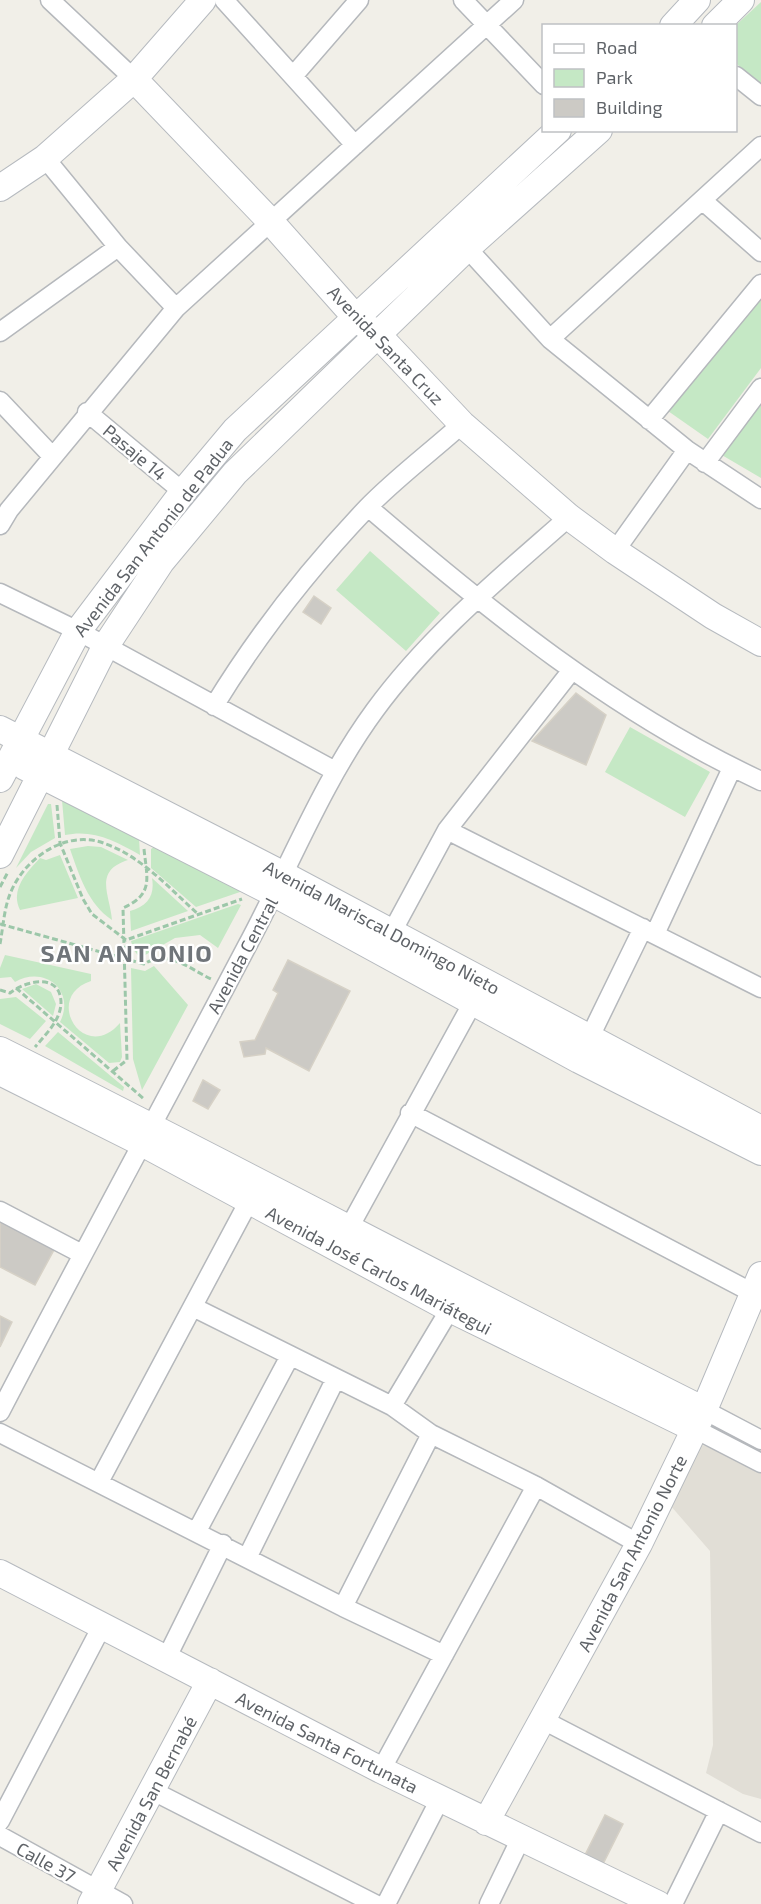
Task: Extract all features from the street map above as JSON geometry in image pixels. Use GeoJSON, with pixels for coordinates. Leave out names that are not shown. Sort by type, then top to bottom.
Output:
{"type":"FeatureCollection","features":[{"type":"Feature","properties":{"kind":"street","name":"Avenida Santa Cruz"},"geometry":{"type":"LineString","coordinates":[[50,0],[134,79],[271,222],[357,319],[378,335],[462,424],[569,517],[615,551],[713,616],[761,643]]}},
{"type":"Feature","properties":{"kind":"street"},"geometry":{"type":"LineString","coordinates":[[0,188],[45,158],[134,79],[203,0]]}},
{"type":"Feature","properties":{"kind":"street"},"geometry":{"type":"LineString","coordinates":[[224,0],[355,145]]}},
{"type":"Feature","properties":{"kind":"street"},"geometry":{"type":"LineString","coordinates":[[294,75],[359,0]]}},
{"type":"Feature","properties":{"kind":"street"},"geometry":{"type":"LineString","coordinates":[[464,0],[542,85]]}},
{"type":"Feature","properties":{"kind":"street"},"geometry":{"type":"LineString","coordinates":[[3,511],[176,308],[514,0]]}},
{"type":"Feature","properties":{"kind":"street"},"geometry":{"type":"LineString","coordinates":[[675,24],[697,0]]}},
{"type":"Feature","properties":{"kind":"street"},"geometry":{"type":"LineString","coordinates":[[717,24],[741,0]]}},
{"type":"Feature","properties":{"kind":"street"},"geometry":{"type":"LineString","coordinates":[[737,78],[761,96]]}},
{"type":"Feature","properties":{"kind":"street","name":"Avenida San Antonio de Padua"},"geometry":{"type":"LineString","coordinates":[[6,752],[78,631],[183,492],[235,430],[556,132]]}},
{"type":"Feature","properties":{"kind":"street","name":"Avenida San Antonio de Padua"},"geometry":{"type":"LineString","coordinates":[[6,860],[47,764],[105,648],[161,562],[235,473],[467,248],[597,132]]}},
{"type":"Feature","properties":{"kind":"street"},"geometry":{"type":"LineString","coordinates":[[550,339],[761,146]]}},
{"type":"Feature","properties":{"kind":"street"},"geometry":{"type":"LineString","coordinates":[[45,158],[118,247],[176,308]]}},
{"type":"Feature","properties":{"kind":"street"},"geometry":{"type":"LineString","coordinates":[[702,200],[761,252]]}},
{"type":"Feature","properties":{"kind":"street"},"geometry":{"type":"LineString","coordinates":[[0,332],[118,247]]}},
{"type":"Feature","properties":{"kind":"street"},"geometry":{"type":"LineString","coordinates":[[467,248],[550,339],[687,450],[761,498]]}},
{"type":"Feature","properties":{"kind":"street"},"geometry":{"type":"LineString","coordinates":[[649,420],[761,284]]}},
{"type":"Feature","properties":{"kind":"street"},"geometry":{"type":"LineString","coordinates":[[705,463],[761,388]]}},
{"type":"Feature","properties":{"kind":"street"},"geometry":{"type":"LineString","coordinates":[[0,401],[52,456]]}},
{"type":"Feature","properties":{"kind":"street","name":"Pasaje 14"},"geometry":{"type":"LineString","coordinates":[[87,412],[183,492]]}},
{"type":"Feature","properties":{"kind":"street"},"geometry":{"type":"LineString","coordinates":[[214,706],[247,652],[288,597],[368,507],[462,424]]}},
{"type":"Feature","properties":{"kind":"street"},"geometry":{"type":"LineString","coordinates":[[615,551],[687,450]]}},
{"type":"Feature","properties":{"kind":"street"},"geometry":{"type":"LineString","coordinates":[[368,507],[476,600],[572,670],[673,735],[732,768],[761,781]]}},
{"type":"Feature","properties":{"kind":"street","name":"Avenida Central"},"geometry":{"type":"LineString","coordinates":[[0,1412],[270,888],[335,771],[375,710],[422,653],[476,600],[569,517]]}},
{"type":"Feature","properties":{"kind":"street"},"geometry":{"type":"LineString","coordinates":[[0,593],[78,631],[105,648],[335,771]]}},
{"type":"Feature","properties":{"kind":"street"},"geometry":{"type":"LineString","coordinates":[[386,942],[447,830],[572,670]]}},
{"type":"Feature","properties":{"kind":"street","name":"Avenida Mariscal Domingo Nieto"},"geometry":{"type":"LineString","coordinates":[[6,752],[47,764],[270,888],[386,942],[479,991],[591,1036],[761,1129]]}},
{"type":"Feature","properties":{"kind":"street"},"geometry":{"type":"LineString","coordinates":[[579,1060],[649,931],[732,768]]}},
{"type":"Feature","properties":{"kind":"street"},"geometry":{"type":"LineString","coordinates":[[447,830],[649,931],[759,982]]}},
{"type":"Feature","properties":{"kind":"street"},"geometry":{"type":"LineString","coordinates":[[344,1238],[410,1113],[479,991]]}},
{"type":"Feature","properties":{"kind":"street","name":"Avenida Mariscal Domingo Nieto"},"geometry":{"type":"LineString","coordinates":[[479,991],[579,1060],[761,1152]]}},
{"type":"Feature","properties":{"kind":"street","name":"Avenida José Carlos Mariátegui"},"geometry":{"type":"LineString","coordinates":[[0,1050],[147,1124],[344,1238],[450,1309],[699,1419],[761,1440]]}},
{"type":"Feature","properties":{"kind":"street","name":"Avenida José Carlos Mariátegui"},"geometry":{"type":"LineString","coordinates":[[0,1072],[147,1124],[249,1201],[344,1238],[471,1294],[699,1419],[761,1463]]}},
{"type":"Feature","properties":{"kind":"street"},"geometry":{"type":"LineString","coordinates":[[410,1113],[757,1284]]}},
{"type":"Feature","properties":{"kind":"street"},"geometry":{"type":"LineString","coordinates":[[99,1482],[249,1201]]}},
{"type":"Feature","properties":{"kind":"street"},"geometry":{"type":"LineString","coordinates":[[0,1211],[82,1254]]}},
{"type":"Feature","properties":{"kind":"street","name":"Avenida San Antonio Norte"},"geometry":{"type":"LineString","coordinates":[[486,1822],[639,1544],[699,1419],[757,1284]]}},
{"type":"Feature","properties":{"kind":"street"},"geometry":{"type":"LineString","coordinates":[[392,1406],[450,1309],[471,1294]]}},
{"type":"Feature","properties":{"kind":"street"},"geometry":{"type":"LineString","coordinates":[[193,1307],[392,1406],[431,1434],[536,1486],[639,1544]]}},
{"type":"Feature","properties":{"kind":"street"},"geometry":{"type":"LineString","coordinates":[[197,1531],[290,1356]]}},
{"type":"Feature","properties":{"kind":"street"},"geometry":{"type":"LineString","coordinates":[[248,1556],[336,1378]]}},
{"type":"Feature","properties":{"kind":"street"},"geometry":{"type":"LineString","coordinates":[[0,1432],[248,1556],[343,1607],[444,1655]]}},
{"type":"Feature","properties":{"kind":"street"},"geometry":{"type":"LineString","coordinates":[[343,1607],[431,1434]]}},
{"type":"Feature","properties":{"kind":"street"},"geometry":{"type":"LineString","coordinates":[[381,1770],[536,1486]]}},
{"type":"Feature","properties":{"kind":"street"},"geometry":{"type":"LineString","coordinates":[[166,1659],[223,1544]]}},
{"type":"Feature","properties":{"kind":"street","name":"Avenida Santa Fortunata"},"geometry":{"type":"LineString","coordinates":[[3,1580],[102,1626],[486,1822],[658,1904]]}},
{"type":"Feature","properties":{"kind":"street"},"geometry":{"type":"LineString","coordinates":[[0,1821],[102,1626]]}},
{"type":"Feature","properties":{"kind":"street","name":"Avenida San Bernabé"},"geometry":{"type":"LineString","coordinates":[[95,1897],[210,1681]]}},
{"type":"Feature","properties":{"kind":"street"},"geometry":{"type":"LineString","coordinates":[[543,1720],[761,1833]]}},
{"type":"Feature","properties":{"kind":"street"},"geometry":{"type":"LineString","coordinates":[[153,1791],[375,1904]]}},
{"type":"Feature","properties":{"kind":"street"},"geometry":{"type":"LineString","coordinates":[[386,1904],[440,1799]]}},
{"type":"Feature","properties":{"kind":"street"},"geometry":{"type":"LineString","coordinates":[[673,1904],[719,1811]]}},
{"type":"Feature","properties":{"kind":"street","name":"Calle 37"},"geometry":{"type":"LineString","coordinates":[[0,1836],[95,1897],[123,1904]]}},
{"type":"Feature","properties":{"kind":"street"},"geometry":{"type":"LineString","coordinates":[[489,1904],[521,1838]]}},
{"type":"Feature","properties":{"kind":"path"},"geometry":{"type":"LineString","coordinates":[[57,803],[60,843],[92,914],[126,940]]}},
{"type":"Feature","properties":{"kind":"path"},"geometry":{"type":"LineString","coordinates":[[0,944],[9,897],[18,878],[33,859],[60,843],[85,840],[106,843],[146,867],[198,914]]}},
{"type":"Feature","properties":{"kind":"path"},"geometry":{"type":"LineString","coordinates":[[113,1071],[127,1060],[126,940],[123,908],[140,900],[147,890],[144,846]]}},
{"type":"Feature","properties":{"kind":"path"},"geometry":{"type":"LineString","coordinates":[[0,887],[6,860]]}},
{"type":"Feature","properties":{"kind":"path"},"geometry":{"type":"LineString","coordinates":[[126,940],[270,888]]}},
{"type":"Feature","properties":{"kind":"path"},"geometry":{"type":"LineString","coordinates":[[2,925],[144,964],[156,957],[167,957],[212,980],[217,970]]}},
{"type":"Feature","properties":{"kind":"path"},"geometry":{"type":"LineString","coordinates":[[0,990],[9,993],[38,980],[49,982],[58,991],[61,1003],[56,1022],[36,1047]]}},
{"type":"Feature","properties":{"kind":"path"},"geometry":{"type":"LineString","coordinates":[[16,988],[113,1071],[147,1124]]}},
{"type":"Feature","properties":{"kind":"shaded area"},"geometry":{"type":"Polygon","coordinates":[[[722,1444],[761,1464],[761,1799],[743,1794],[706,1773],[713,1745],[710,1551],[670,1505],[702,1445],[711,1448],[722,1444]]]}},
{"type":"Feature","properties":{"kind":"green space"},"geometry":{"type":"Polygon","coordinates":[[[761,2],[761,87],[737,64],[737,24],[761,2]]]}},
{"type":"Feature","properties":{"kind":"green space"},"geometry":{"type":"Polygon","coordinates":[[[761,291],[761,368],[708,439],[668,411],[761,291]]]}},
{"type":"Feature","properties":{"kind":"green space"},"geometry":{"type":"Polygon","coordinates":[[[761,389],[761,478],[715,451],[761,389]]]}},
{"type":"Feature","properties":{"kind":"green space"},"geometry":{"type":"Polygon","coordinates":[[[370,551],[440,613],[406,651],[336,590],[370,551]]]}},
{"type":"Feature","properties":{"kind":"green space"},"geometry":{"type":"Polygon","coordinates":[[[630,727],[710,772],[685,817],[605,772],[630,727]]]}},
{"type":"Feature","properties":{"kind":"green space"},"geometry":{"type":"Polygon","coordinates":[[[62,800],[139,838],[140,855],[113,841],[95,835],[65,835],[62,800]]]}},
{"type":"Feature","properties":{"kind":"green space"},"geometry":{"type":"Polygon","coordinates":[[[48,804],[51,804],[55,838],[31,852],[16,868],[48,804]]]}},
{"type":"Feature","properties":{"kind":"green space"},"geometry":{"type":"Polygon","coordinates":[[[88,846],[101,847],[128,860],[110,870],[107,877],[106,885],[112,920],[91,897],[81,879],[70,849],[88,846]]]}},
{"type":"Feature","properties":{"kind":"green space"},"geometry":{"type":"Polygon","coordinates":[[[154,847],[239,889],[240,892],[196,907],[151,868],[151,849],[154,847]]]}},
{"type":"Feature","properties":{"kind":"green space"},"geometry":{"type":"Polygon","coordinates":[[[60,855],[78,898],[20,910],[17,903],[18,889],[25,876],[40,858],[46,860],[60,855]]]}},
{"type":"Feature","properties":{"kind":"green space"},"geometry":{"type":"Polygon","coordinates":[[[152,878],[188,911],[131,931],[130,911],[149,899],[153,884],[152,878]]]}},
{"type":"Feature","properties":{"kind":"green space"},"geometry":{"type":"Polygon","coordinates":[[[238,904],[241,905],[218,948],[200,935],[175,938],[140,958],[133,949],[131,941],[238,904]]]}},
{"type":"Feature","properties":{"kind":"green space"},"geometry":{"type":"Polygon","coordinates":[[[5,955],[91,974],[91,981],[77,989],[70,1000],[69,1012],[74,1024],[82,1032],[93,1036],[106,1034],[120,1023],[122,1057],[120,1062],[109,1063],[60,1022],[64,1000],[54,984],[37,977],[15,982],[11,977],[0,978],[0,968],[5,955]]]}},
{"type":"Feature","properties":{"kind":"green space"},"geometry":{"type":"Polygon","coordinates":[[[154,966],[188,1005],[142,1090],[133,1059],[131,968],[145,971],[154,966]]]}},
{"type":"Feature","properties":{"kind":"green space"},"geometry":{"type":"Polygon","coordinates":[[[36,984],[51,992],[56,1004],[53,1016],[22,989],[36,984]]]}},
{"type":"Feature","properties":{"kind":"green space"},"geometry":{"type":"Polygon","coordinates":[[[16,997],[46,1021],[30,1039],[0,1024],[0,999],[16,997]]]}},
{"type":"Feature","properties":{"kind":"green space"},"geometry":{"type":"Polygon","coordinates":[[[58,1032],[124,1087],[123,1091],[45,1046],[58,1032]]]}},
{"type":"Feature","properties":{"kind":"building"},"geometry":{"type":"Polygon","coordinates":[[[314,596],[331,608],[321,624],[303,612],[314,596]]]}},
{"type":"Feature","properties":{"kind":"building"},"geometry":{"type":"Polygon","coordinates":[[[576,693],[606,715],[586,765],[532,741],[576,693]]]}},
{"type":"Feature","properties":{"kind":"building"},"geometry":{"type":"Polygon","coordinates":[[[288,960],[350,991],[309,1071],[266,1048],[265,1054],[244,1057],[240,1042],[255,1040],[278,993],[273,990],[288,960]]]}},
{"type":"Feature","properties":{"kind":"building"},"geometry":{"type":"Polygon","coordinates":[[[203,1080],[220,1090],[208,1109],[193,1101],[203,1080]]]}},
{"type":"Feature","properties":{"kind":"building"},"geometry":{"type":"Polygon","coordinates":[[[0,1218],[55,1248],[35,1285],[0,1267],[0,1218]]]}},
{"type":"Feature","properties":{"kind":"building"},"geometry":{"type":"Polygon","coordinates":[[[0,1316],[12,1322],[0,1347],[0,1316]]]}},
{"type":"Feature","properties":{"kind":"building"},"geometry":{"type":"Polygon","coordinates":[[[605,1815],[623,1824],[602,1866],[584,1857],[605,1815]]]}},
{"type":"Feature","properties":{"kind":"district","name":"SAN ANTONIO"},"geometry":{"type":"Point","coordinates":[127,952]}}]}
